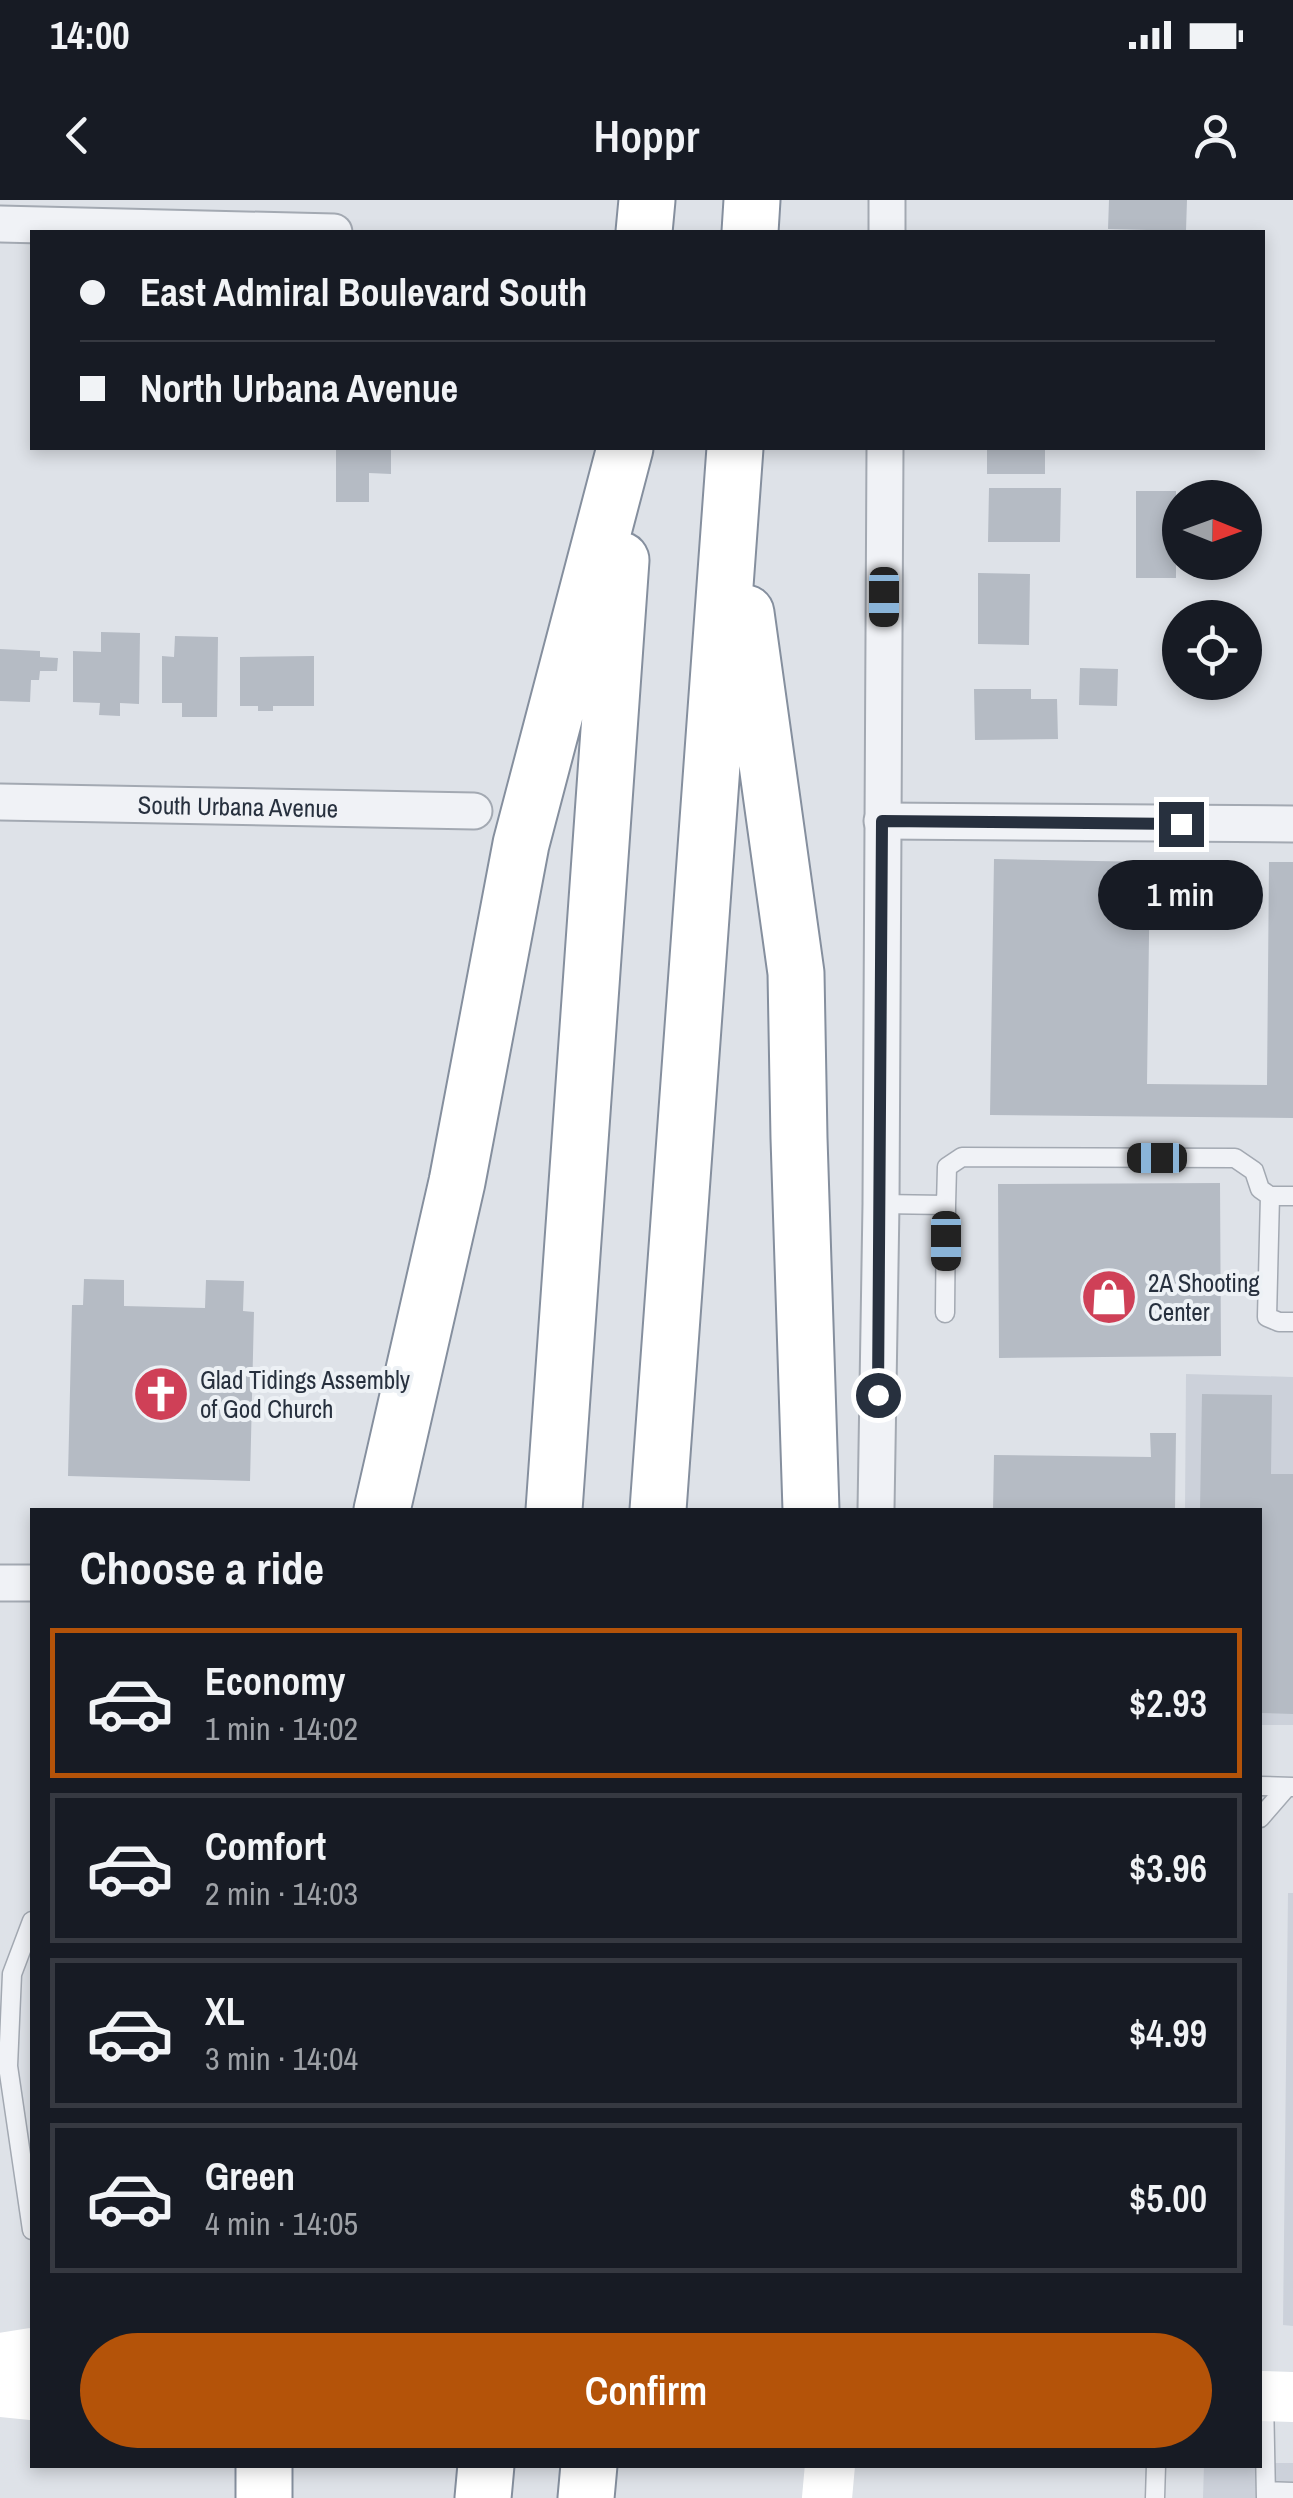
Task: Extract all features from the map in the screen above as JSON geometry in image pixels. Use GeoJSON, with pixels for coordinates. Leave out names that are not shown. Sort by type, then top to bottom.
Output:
{"type":"FeatureCollection","features":[{"type":"Feature","properties":{"kind":"highway"},"geometry":{"type":"LineString","coordinates":[[644,230],[646,200]]}},
{"type":"Feature","properties":{"kind":"highway"},"geometry":{"type":"LineString","coordinates":[[750,230],[752,200]]}},
{"type":"Feature","properties":{"kind":"highway"},"geometry":{"type":"LineString","coordinates":[[382,1508],[457,1182],[520,844],[626,450]]}},
{"type":"Feature","properties":{"kind":"highway"},"geometry":{"type":"LineString","coordinates":[[554,1508],[627,450]]}},
{"type":"Feature","properties":{"kind":"highway"},"geometry":{"type":"LineString","coordinates":[[658,1508],[735,450]]}},
{"type":"Feature","properties":{"kind":"highway"},"geometry":{"type":"LineString","coordinates":[[731,506],[796,973],[811,1508]]}},
{"type":"Feature","properties":{"kind":"highway"},"geometry":{"type":"LineString","coordinates":[[264,2468],[264,2498]]}},
{"type":"Feature","properties":{"kind":"highway"},"geometry":{"type":"LineString","coordinates":[[484,2498],[486,2468]]}},
{"type":"Feature","properties":{"kind":"highway"},"geometry":{"type":"LineString","coordinates":[[586,2498],[589,2468]]}},
{"type":"Feature","properties":{"kind":"main road"},"geometry":{"type":"LineString","coordinates":[[0,2358],[30,2353]]}},
{"type":"Feature","properties":{"kind":"main road"},"geometry":{"type":"LineString","coordinates":[[0,2392],[30,2395]]}},
{"type":"Feature","properties":{"kind":"main road"},"geometry":{"type":"LineString","coordinates":[[826,2498],[830,2468]]}},
{"type":"Feature","properties":{"kind":"street"},"geometry":{"type":"LineString","coordinates":[[886,230],[887,200]]}},
{"type":"Feature","properties":{"kind":"street"},"geometry":{"type":"LineString","coordinates":[[0,224],[250,230]]}},
{"type":"Feature","properties":{"kind":"street"},"geometry":{"type":"LineString","coordinates":[[876,1508],[885,450]]}},
{"type":"Feature","properties":{"kind":"street","name":"South Urbana Avenue"},"geometry":{"type":"LineString","coordinates":[[0,802],[474,812]]}},
{"type":"Feature","properties":{"kind":"street"},"geometry":{"type":"LineString","coordinates":[[882,821],[1293,824]]}},
{"type":"Feature","properties":{"kind":"street"},"geometry":{"type":"LineString","coordinates":[[0,1583],[30,1583]]}},
{"type":"Feature","properties":{"kind":"lane"},"geometry":{"type":"LineString","coordinates":[[945,1313],[946,1167],[962,1156],[1236,1158],[1254,1171],[1260,1189],[1270,1196],[1293,1196]]}},
{"type":"Feature","properties":{"kind":"lane"},"geometry":{"type":"LineString","coordinates":[[1270,1196],[1268,1317],[1293,1322]]}},
{"type":"Feature","properties":{"kind":"lane"},"geometry":{"type":"LineString","coordinates":[[881,1204],[946,1205]]}},
{"type":"Feature","properties":{"kind":"lane"},"geometry":{"type":"LineString","coordinates":[[1262,1786],[1290,1787]]}},
{"type":"Feature","properties":{"kind":"lane"},"geometry":{"type":"LineString","coordinates":[[1262,1816],[1290,1787]]}},
{"type":"Feature","properties":{"kind":"lane"},"geometry":{"type":"LineString","coordinates":[[30,1926],[12,1974],[8,2066],[30,2216]]}},
{"type":"Feature","properties":{"kind":"lane"},"geometry":{"type":"LineString","coordinates":[[1272,2396],[1266,2494],[1293,2492]]}},
{"type":"Feature","properties":{"kind":"lane"},"geometry":{"type":"LineString","coordinates":[[1156,2468],[1156,2498]]}},
{"type":"Feature","properties":{"kind":"shaded area"},"geometry":{"type":"Polygon","coordinates":[[[1186,1374],[1293,1377],[1293,1725],[1262,1725],[1262,1508],[1185,1508],[1186,1374]]]}},
{"type":"Feature","properties":{"kind":"shaded area"},"geometry":{"type":"Polygon","coordinates":[[[1288,1893],[1293,1893],[1293,2326],[1283,2325],[1288,1893]]]}},
{"type":"Feature","properties":{"kind":"shaded area"},"geometry":{"type":"Polygon","coordinates":[[[1262,2463],[1293,2463],[1293,2498],[1203,2498],[1204,2468],[1262,2468],[1262,2463]]]}},
{"type":"Feature","properties":{"kind":"building"},"geometry":{"type":"Polygon","coordinates":[[[1109,200],[1187,200],[1186,230],[1108,229],[1109,200]]]}},
{"type":"Feature","properties":{"kind":"building"},"geometry":{"type":"Polygon","coordinates":[[[336,450],[391,450],[391,474],[369,473],[369,502],[336,502],[336,450]]]}},
{"type":"Feature","properties":{"kind":"building"},"geometry":{"type":"Polygon","coordinates":[[[987,450],[1045,450],[1045,474],[987,474],[987,450]]]}},
{"type":"Feature","properties":{"kind":"building"},"geometry":{"type":"Polygon","coordinates":[[[989,488],[1061,488],[1060,542],[988,542],[989,488]]]}},
{"type":"Feature","properties":{"kind":"building"},"geometry":{"type":"Polygon","coordinates":[[[1136,491],[1162,491],[1162,578],[1136,578],[1136,491]]]}},
{"type":"Feature","properties":{"kind":"building"},"geometry":{"type":"Polygon","coordinates":[[[978,573],[1030,574],[1029,645],[978,644],[978,573]]]}},
{"type":"Feature","properties":{"kind":"building"},"geometry":{"type":"Polygon","coordinates":[[[101,632],[140,633],[139,704],[120,703],[120,716],[99,715],[100,703],[73,702],[73,651],[101,652],[101,632]]]}},
{"type":"Feature","properties":{"kind":"building"},"geometry":{"type":"Polygon","coordinates":[[[175,636],[218,637],[217,717],[182,717],[182,703],[162,703],[162,656],[174,657],[175,636]]]}},
{"type":"Feature","properties":{"kind":"building"},"geometry":{"type":"Polygon","coordinates":[[[0,649],[40,651],[40,657],[58,658],[57,671],[40,671],[39,680],[31,680],[30,702],[0,701],[0,649]]]}},
{"type":"Feature","properties":{"kind":"building"},"geometry":{"type":"Polygon","coordinates":[[[314,656],[314,706],[273,706],[273,711],[258,711],[258,706],[240,706],[240,657],[314,656]]]}},
{"type":"Feature","properties":{"kind":"building"},"geometry":{"type":"Polygon","coordinates":[[[1080,668],[1118,669],[1117,706],[1079,705],[1080,668]]]}},
{"type":"Feature","properties":{"kind":"building"},"geometry":{"type":"Polygon","coordinates":[[[974,689],[1031,689],[1031,699],[1057,699],[1058,739],[975,740],[974,689]]]}},
{"type":"Feature","properties":{"kind":"building"},"geometry":{"type":"Polygon","coordinates":[[[994,859],[1150,862],[1147,1084],[1267,1085],[1269,862],[1293,862],[1293,1118],[990,1115],[994,859]]]}},
{"type":"Feature","properties":{"kind":"building","name":"2A Shooting Center"},"geometry":{"type":"Polygon","coordinates":[[[1220,1183],[1221,1356],[999,1358],[998,1184],[1220,1183]]]}},
{"type":"Feature","properties":{"kind":"building","name":"Glad Tidings Assembly of God Church"},"geometry":{"type":"Polygon","coordinates":[[[84,1279],[124,1280],[124,1306],[205,1308],[206,1280],[244,1281],[243,1311],[254,1312],[250,1481],[68,1476],[72,1305],[83,1305],[84,1279]]]}},
{"type":"Feature","properties":{"kind":"building"},"geometry":{"type":"Polygon","coordinates":[[[1202,1394],[1272,1395],[1271,1474],[1293,1474],[1293,1714],[1262,1713],[1262,1508],[1200,1508],[1202,1394]]]}},
{"type":"Feature","properties":{"kind":"building"},"geometry":{"type":"Polygon","coordinates":[[[1150,1433],[1176,1433],[1175,1508],[993,1508],[994,1455],[1151,1457],[1150,1433]]]}},
{"type":"Feature","properties":{"kind":"place","name":"2A Shooting Center"},"geometry":{"type":"Point","coordinates":[1109,1297]}},
{"type":"Feature","properties":{"kind":"place","name":"Glad Tidings Assembly of God Church"},"geometry":{"type":"Point","coordinates":[161,1394]}},
{"type":"Feature","properties":{"kind":"route"},"geometry":{"type":"LineString","coordinates":[[878,1395],[882,821],[1181,824]]}}]}
